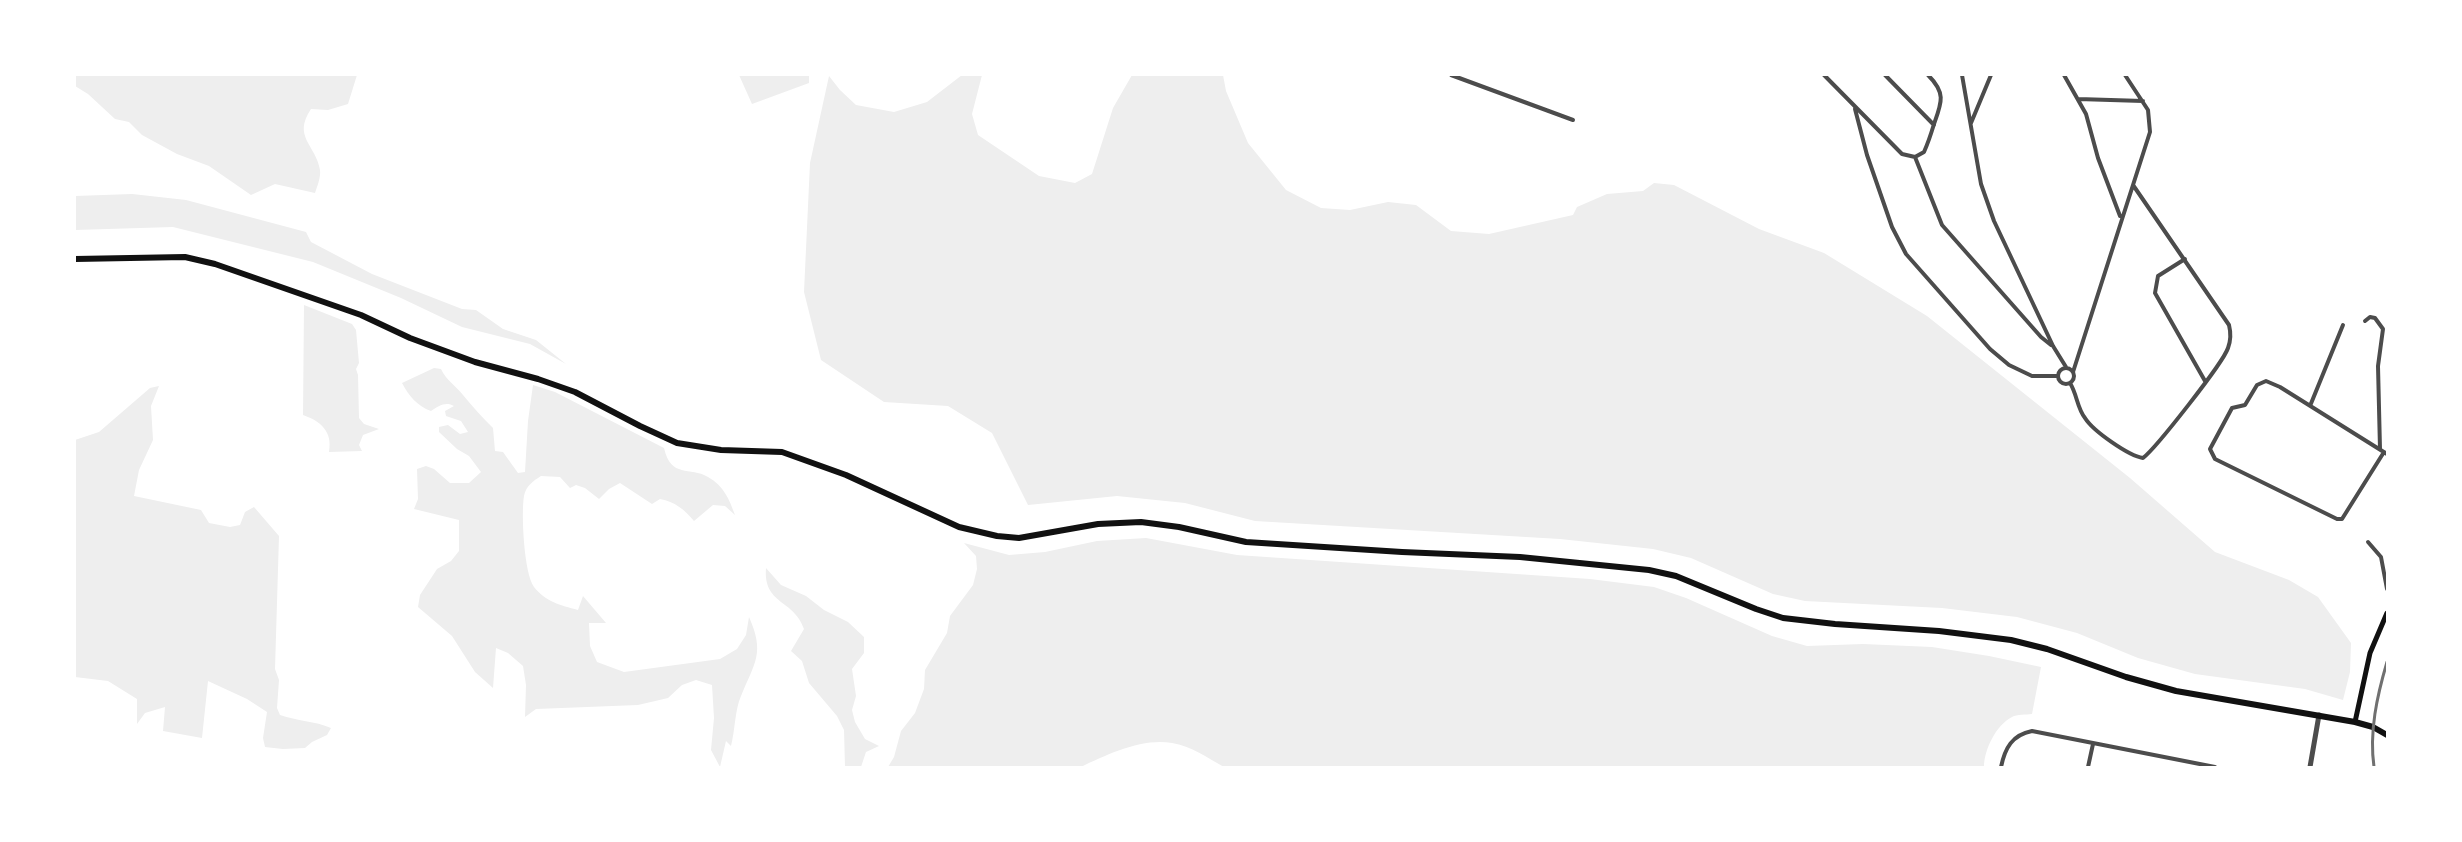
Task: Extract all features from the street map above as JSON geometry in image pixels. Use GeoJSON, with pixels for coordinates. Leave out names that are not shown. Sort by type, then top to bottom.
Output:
{"type":"FeatureCollection","features":[{"type":"Feature","properties":{"kind":"main road"},"geometry":{"type":"LineString","coordinates":[[75,259],[184,256],[215,264],[361,315],[410,338],[475,362],[538,379],[575,392],[677,443],[721,450],[782,452],[846,475],[958,527],[997,536],[1019,538],[1098,524],[1142,522],[1179,527],[1246,542],[1520,557],[1649,570],[1676,576],[1783,618],[1939,631],[2011,640],[2047,649],[2126,677],[2176,691],[2319,714],[2373,726],[2387,735]]}},
{"type":"Feature","properties":{"kind":"main road"},"geometry":{"type":"LineString","coordinates":[[2355,722],[2370,653],[2387,613]]}},
{"type":"Feature","properties":{"kind":"street"},"geometry":{"type":"LineString","coordinates":[[1451,75],[1573,120]]}},
{"type":"Feature","properties":{"kind":"street"},"geometry":{"type":"LineString","coordinates":[[1824,75],[1855,109],[1902,154],[1915,157],[1924,152],[1941,105],[1941,94],[1937,84],[1928,75]]}},
{"type":"Feature","properties":{"kind":"street"},"geometry":{"type":"LineString","coordinates":[[1885,75],[1934,125]]}},
{"type":"Feature","properties":{"kind":"street"},"geometry":{"type":"LineString","coordinates":[[1962,75],[1981,184],[1994,221],[2053,346],[2066,368],[2073,372]]}},
{"type":"Feature","properties":{"kind":"street"},"geometry":{"type":"LineString","coordinates":[[1971,123],[1991,75]]}},
{"type":"Feature","properties":{"kind":"street"},"geometry":{"type":"LineString","coordinates":[[2064,75],[2092,130],[2098,158],[2121,217]]}},
{"type":"Feature","properties":{"kind":"street"},"geometry":{"type":"LineString","coordinates":[[2070,383],[2073,380],[2073,372],[2121,217],[2150,132],[2148,110],[2125,75]]}},
{"type":"Feature","properties":{"kind":"street"},"geometry":{"type":"LineString","coordinates":[[2078,99],[2143,101]]}},
{"type":"Feature","properties":{"kind":"street"},"geometry":{"type":"LineString","coordinates":[[1855,109],[1870,164],[1893,227],[1906,254],[1990,349],[2010,365],[2032,376],[2057,376]]}},
{"type":"Feature","properties":{"kind":"street"},"geometry":{"type":"LineString","coordinates":[[1915,157],[1942,225],[2041,337],[2053,346]]}},
{"type":"Feature","properties":{"kind":"street"},"geometry":{"type":"LineString","coordinates":[[2070,383],[2081,412],[2091,425],[2131,455],[2143,458],[2225,356],[2231,332],[2229,325],[2133,185]]}},
{"type":"Feature","properties":{"kind":"street"},"geometry":{"type":"LineString","coordinates":[[2184,259],[2158,276],[2155,292],[2205,381]]}},
{"type":"Feature","properties":{"kind":"street"},"geometry":{"type":"LineString","coordinates":[[2365,321],[2370,317],[2375,318],[2383,328],[2378,366],[2383,452],[2342,519],[2337,519],[2215,459],[2210,449],[2232,408],[2245,405],[2261,381],[2280,387],[2383,452]]}},
{"type":"Feature","properties":{"kind":"street"},"geometry":{"type":"LineString","coordinates":[[2310,406],[2343,326]]}},
{"type":"Feature","properties":{"kind":"street"},"geometry":{"type":"LineString","coordinates":[[2057,376],[2061,369],[2066,368]]}},
{"type":"Feature","properties":{"kind":"street"},"geometry":{"type":"LineString","coordinates":[[2057,376],[2062,383],[2070,383]]}},
{"type":"Feature","properties":{"kind":"street"},"geometry":{"type":"LineString","coordinates":[[2368,542],[2381,557],[2387,589]]}},
{"type":"Feature","properties":{"kind":"street"},"geometry":{"type":"LineString","coordinates":[[2310,767],[2319,714]]}},
{"type":"Feature","properties":{"kind":"street"},"geometry":{"type":"LineString","coordinates":[[2001,767],[2012,740],[2021,733],[2040,731],[2093,744],[2215,767]]}},
{"type":"Feature","properties":{"kind":"street"},"geometry":{"type":"LineString","coordinates":[[2088,767],[2093,744]]}},
{"type":"Feature","properties":{"kind":"street"},"geometry":{"type":"LineString","coordinates":[[2178,767],[2180,760]]}},
{"type":"Feature","properties":{"kind":"shaded area"},"geometry":{"type":"Polygon","coordinates":[[[75,75],[357,75],[348,104],[328,110],[311,109],[306,119],[304,134],[318,161],[320,170],[315,193],[275,184],[251,195],[209,166],[177,154],[142,135],[129,122],[115,119],[88,94],[75,86],[75,75]]]}},
{"type":"Feature","properties":{"kind":"shaded area"},"geometry":{"type":"Polygon","coordinates":[[[739,75],[809,75],[809,83],[752,104],[739,75]]]}},
{"type":"Feature","properties":{"kind":"shaded area"},"geometry":{"type":"Polygon","coordinates":[[[962,75],[982,75],[972,114],[978,135],[1039,176],[1075,183],[1092,174],[1113,108],[1132,75],[1223,75],[1226,91],[1248,143],[1286,190],[1321,208],[1350,210],[1388,202],[1416,205],[1451,231],[1489,234],[1573,215],[1577,207],[1607,194],[1643,191],[1654,183],[1674,185],[1759,229],[1824,253],[1927,316],[2130,478],[2215,552],[2289,580],[2318,597],[2351,643],[2350,672],[2343,700],[2305,689],[2195,674],[2138,658],[2077,633],[2017,617],[1942,608],[1805,601],[1773,594],[1691,558],[1653,549],[1560,539],[1255,521],[1185,503],[1117,496],[1028,505],[992,433],[948,406],[884,402],[821,360],[804,292],[810,163],[829,76],[856,105],[894,112],[927,102],[962,75]]]}},
{"type":"Feature","properties":{"kind":"shaded area"},"geometry":{"type":"Polygon","coordinates":[[[132,194],[186,200],[306,232],[311,242],[372,274],[462,309],[476,310],[503,329],[536,340],[566,364],[530,344],[462,327],[401,298],[313,262],[173,227],[75,230],[75,196],[132,194]]]}},
{"type":"Feature","properties":{"kind":"shaded area"},"geometry":{"type":"Polygon","coordinates":[[[304,305],[352,324],[356,330],[359,363],[356,369],[359,418],[364,424],[379,429],[363,435],[359,445],[362,451],[329,452],[329,438],[324,428],[315,420],[303,415],[304,305]]]}},
{"type":"Feature","properties":{"kind":"shaded area"},"geometry":{"type":"Polygon","coordinates":[[[434,368],[441,369],[448,380],[493,428],[495,451],[503,452],[518,473],[525,472],[533,385],[555,392],[664,448],[667,458],[676,468],[708,477],[722,489],[735,515],[725,506],[713,505],[694,521],[675,504],[660,499],[652,504],[620,483],[609,489],[599,499],[585,488],[576,485],[570,488],[560,477],[541,476],[526,489],[523,516],[526,557],[534,587],[548,600],[578,610],[583,596],[606,623],[589,623],[590,646],[597,662],[624,672],[720,659],[737,649],[746,635],[749,617],[756,640],[756,657],[739,701],[731,746],[726,741],[720,767],[711,750],[714,718],[712,685],[696,680],[682,685],[668,698],[638,705],[536,709],[525,717],[526,685],[523,666],[508,653],[496,648],[493,688],[475,672],[452,636],[418,607],[420,595],[437,569],[451,561],[459,551],[459,520],[414,509],[418,499],[417,469],[426,466],[434,469],[450,483],[469,483],[481,472],[469,456],[457,449],[439,432],[439,427],[448,425],[460,434],[468,432],[461,421],[446,416],[445,411],[454,406],[445,404],[431,411],[426,409],[414,400],[402,383],[434,368]]]}},
{"type":"Feature","properties":{"kind":"shaded area"},"geometry":{"type":"Polygon","coordinates":[[[159,386],[151,406],[153,440],[139,470],[134,496],[201,510],[209,523],[230,527],[240,525],[245,512],[254,507],[279,536],[275,669],[279,680],[277,708],[280,715],[331,728],[327,735],[305,748],[265,747],[263,738],[267,712],[247,699],[208,681],[202,738],[163,731],[165,707],[145,713],[137,724],[137,699],[108,681],[75,677],[75,440],[99,432],[150,388],[159,386]]]}},
{"type":"Feature","properties":{"kind":"shaded area"},"geometry":{"type":"Polygon","coordinates":[[[1146,538],[1237,555],[1590,579],[1654,587],[1686,598],[1772,636],[1807,646],[1863,644],[1932,647],[2041,667],[2032,714],[2014,716],[2001,726],[1989,746],[1984,767],[1224,767],[1186,747],[1161,742],[1125,748],[1081,767],[888,767],[894,757],[901,731],[915,713],[924,689],[925,670],[947,633],[950,616],[973,585],[977,569],[976,556],[964,543],[1009,555],[1045,552],[1097,541],[1146,538]]]}},
{"type":"Feature","properties":{"kind":"shaded area"},"geometry":{"type":"Polygon","coordinates":[[[766,568],[781,585],[806,596],[824,610],[848,622],[864,637],[864,653],[852,669],[856,696],[852,710],[855,722],[865,739],[879,746],[866,752],[861,767],[845,767],[844,730],[837,716],[809,683],[802,661],[791,651],[804,629],[793,612],[769,589],[766,568]]]}},
{"type":"Feature","properties":{"kind":"railway"},"geometry":{"type":"LineString","coordinates":[[2374,767],[2375,714],[2387,662]]}}]}
